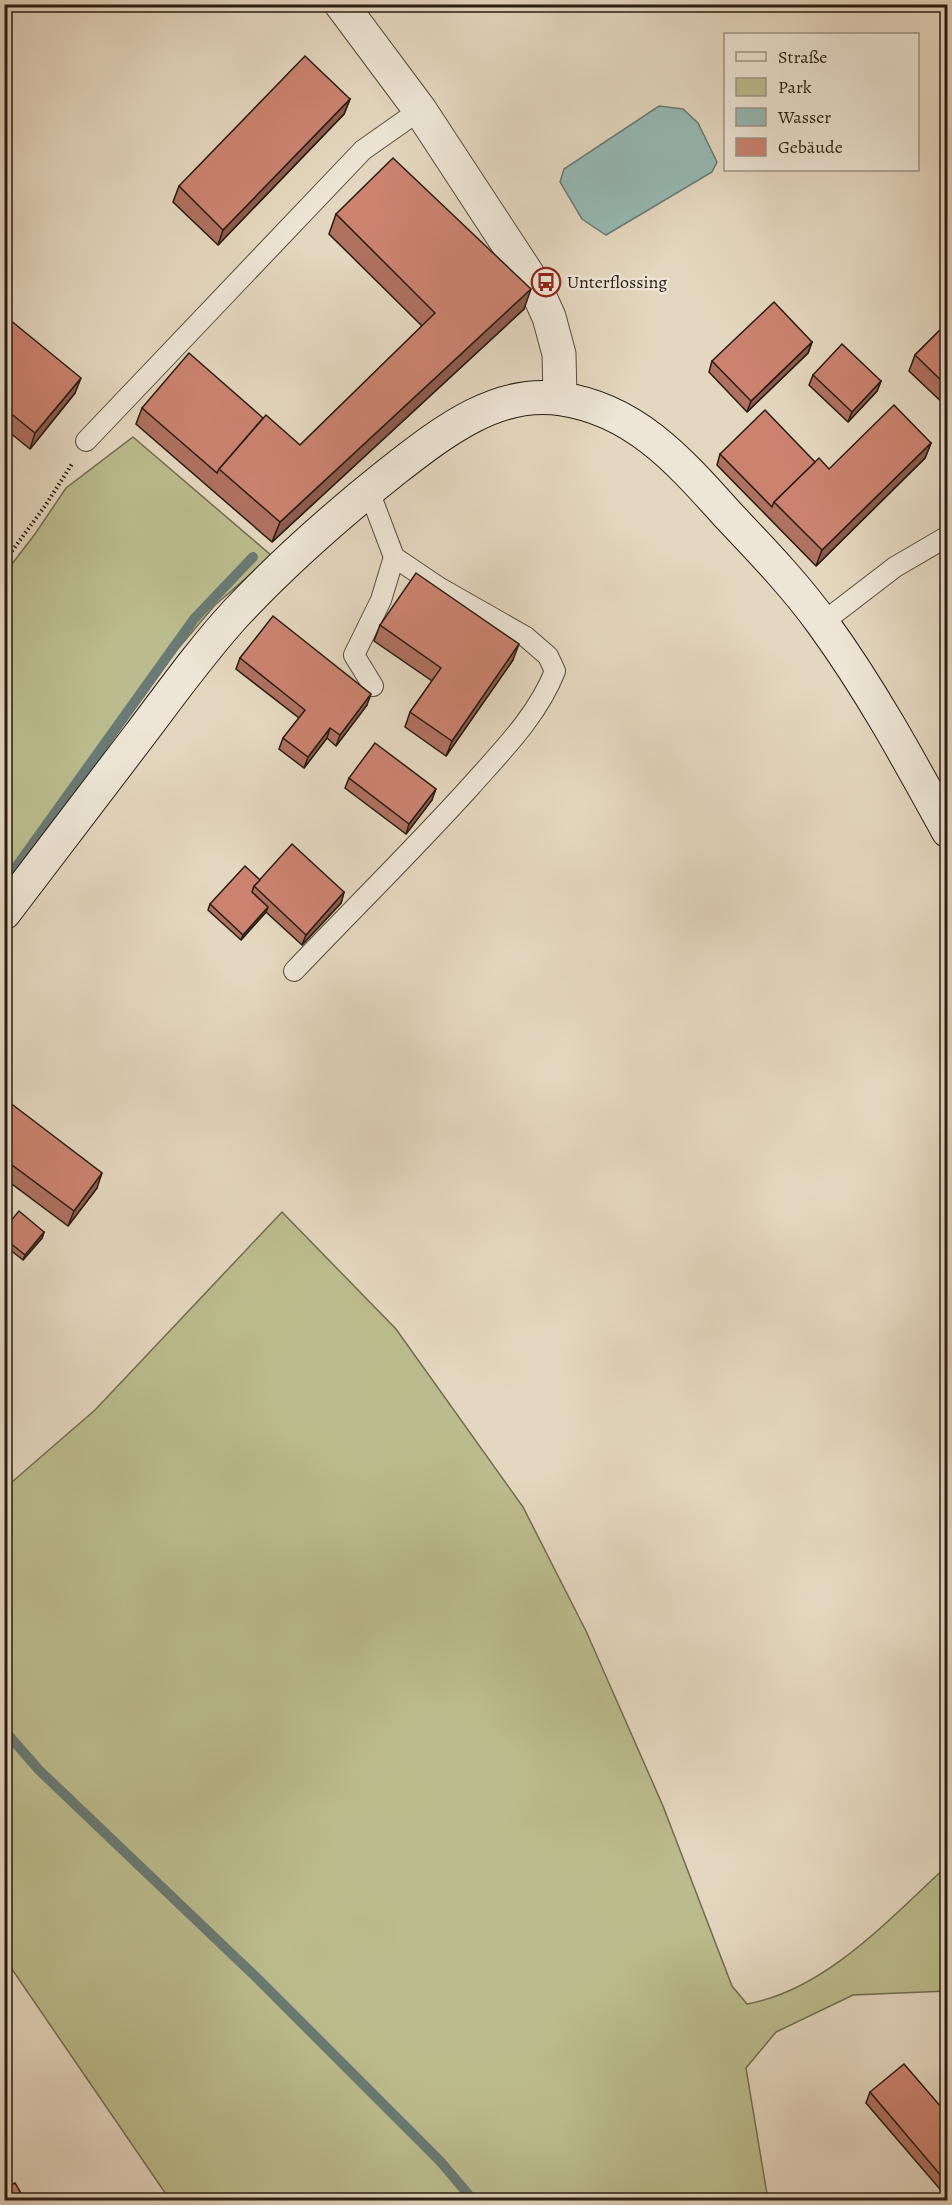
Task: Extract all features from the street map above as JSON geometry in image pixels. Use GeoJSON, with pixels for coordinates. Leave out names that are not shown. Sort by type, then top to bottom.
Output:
{"type":"FeatureCollection","features":[{"type":"Feature","properties":{"kind":"main road"},"geometry":{"type":"LineString","coordinates":[[341,4],[420,110],[534,284],[549,317],[559,354],[560,398]]}},
{"type":"Feature","properties":{"kind":"main road"},"geometry":{"type":"LineString","coordinates":[[4,913],[191,667],[236,614],[317,534],[432,440],[473,416],[514,400],[535,398],[560,398],[584,403],[610,414],[660,443],[688,471],[778,569],[822,623],[874,701],[948,831]]}},
{"type":"Feature","properties":{"kind":"lane"},"geometry":{"type":"LineString","coordinates":[[86,441],[363,150],[420,110]]}},
{"type":"Feature","properties":{"kind":"lane"},"geometry":{"type":"LineString","coordinates":[[294,971],[439,821],[510,742],[549,687],[555,672],[548,656],[526,637],[440,588],[394,556],[369,491]]}},
{"type":"Feature","properties":{"kind":"lane"},"geometry":{"type":"LineString","coordinates":[[822,623],[895,567],[948,536]]}},
{"type":"Feature","properties":{"kind":"lane"},"geometry":{"type":"LineString","coordinates":[[373,686],[354,655],[381,600],[394,556]]}},
{"type":"Feature","properties":{"kind":"path"},"geometry":{"type":"LineString","coordinates":[[4,562],[45,506],[86,441]]}},
{"type":"Feature","properties":{"kind":"green space"},"geometry":{"type":"Polygon","coordinates":[[[133,437],[272,556],[215,605],[176,651],[5,890],[5,573],[66,488],[133,437]]]}},
{"type":"Feature","properties":{"kind":"green space"},"geometry":{"type":"Polygon","coordinates":[[[282,1212],[396,1329],[523,1507],[586,1631],[663,1806],[732,1986],[747,2004],[776,1996],[804,1984],[830,1968],[880,1929],[947,1866],[947,1991],[853,1995],[776,2032],[746,2068],[768,2200],[170,2200],[5,1959],[5,1488],[95,1410],[282,1212]]]}},
{"type":"Feature","properties":{"kind":"water"},"geometry":{"type":"Polygon","coordinates":[[[659,106],[683,109],[698,123],[717,162],[712,172],[606,235],[582,219],[560,182],[564,169],[659,106]]]}},
{"type":"Feature","properties":{"kind":"building"},"geometry":{"type":"Polygon","coordinates":[[[305,56],[350,99],[223,230],[179,186],[305,56]]]}},
{"type":"Feature","properties":{"kind":"building"},"geometry":{"type":"Polygon","coordinates":[[[393,158],[531,289],[280,522],[219,469],[266,415],[300,445],[435,313],[336,214],[393,158]]]}},
{"type":"Feature","properties":{"kind":"building"},"geometry":{"type":"Polygon","coordinates":[[[774,302],[812,342],[751,401],[712,361],[774,302]]]}},
{"type":"Feature","properties":{"kind":"building"},"geometry":{"type":"Polygon","coordinates":[[[4,315],[81,378],[35,433],[4,408],[4,315]]]}},
{"type":"Feature","properties":{"kind":"building"},"geometry":{"type":"Polygon","coordinates":[[[948,322],[948,387],[915,355],[948,322]]]}},
{"type":"Feature","properties":{"kind":"building"},"geometry":{"type":"Polygon","coordinates":[[[842,344],[881,381],[852,412],[813,375],[842,344]]]}},
{"type":"Feature","properties":{"kind":"building"},"geometry":{"type":"Polygon","coordinates":[[[189,353],[263,418],[217,473],[142,408],[189,353]]]}},
{"type":"Feature","properties":{"kind":"building"},"geometry":{"type":"Polygon","coordinates":[[[894,405],[931,443],[822,550],[774,502],[819,458],[829,469],[894,405]]]}},
{"type":"Feature","properties":{"kind":"building"},"geometry":{"type":"Polygon","coordinates":[[[765,410],[815,462],[774,502],[772,507],[720,454],[765,410]]]}},
{"type":"Feature","properties":{"kind":"building"},"geometry":{"type":"Polygon","coordinates":[[[416,573],[519,644],[452,741],[410,712],[441,668],[380,625],[416,573]]]}},
{"type":"Feature","properties":{"kind":"building"},"geometry":{"type":"Polygon","coordinates":[[[273,616],[371,694],[340,735],[330,728],[308,757],[283,738],[305,710],[240,658],[273,616]]]}},
{"type":"Feature","properties":{"kind":"building"},"geometry":{"type":"Polygon","coordinates":[[[375,743],[436,789],[409,824],[349,778],[375,743]]]}},
{"type":"Feature","properties":{"kind":"building"},"geometry":{"type":"Polygon","coordinates":[[[292,844],[344,892],[306,935],[254,886],[292,844]]]}},
{"type":"Feature","properties":{"kind":"building"},"geometry":{"type":"Polygon","coordinates":[[[245,866],[260,880],[252,892],[268,907],[243,935],[210,904],[245,866]]]}},
{"type":"Feature","properties":{"kind":"building"},"geometry":{"type":"Polygon","coordinates":[[[9,1102],[102,1173],[74,1211],[4,1159],[4,1107],[9,1102]]]}},
{"type":"Feature","properties":{"kind":"building"},"geometry":{"type":"Polygon","coordinates":[[[19,1211],[44,1232],[25,1255],[4,1238],[4,1229],[19,1211]]]}},
{"type":"Feature","properties":{"kind":"building"},"geometry":{"type":"Polygon","coordinates":[[[904,2064],[948,2115],[948,2185],[870,2092],[904,2064]]]}},
{"type":"Feature","properties":{"kind":"building"},"geometry":{"type":"Polygon","coordinates":[[[4,2127],[10,2136],[4,2139],[4,2127]]]}},
{"type":"Feature","properties":{"kind":"building"},"geometry":{"type":"Polygon","coordinates":[[[15,2183],[25,2200],[4,2200],[4,2188],[15,2183]]]}},
{"type":"Feature","properties":{"kind":"waterway"},"geometry":{"type":"LineString","coordinates":[[4,884],[194,619],[253,557]]}},
{"type":"Feature","properties":{"kind":"waterway"},"geometry":{"type":"LineString","coordinates":[[4,1730],[39,1770],[258,1979],[440,2161],[473,2200]]}},
{"type":"Feature","properties":{"kind":"place","name":"Unterflossing"},"geometry":{"type":"Point","coordinates":[546,282]}}]}
